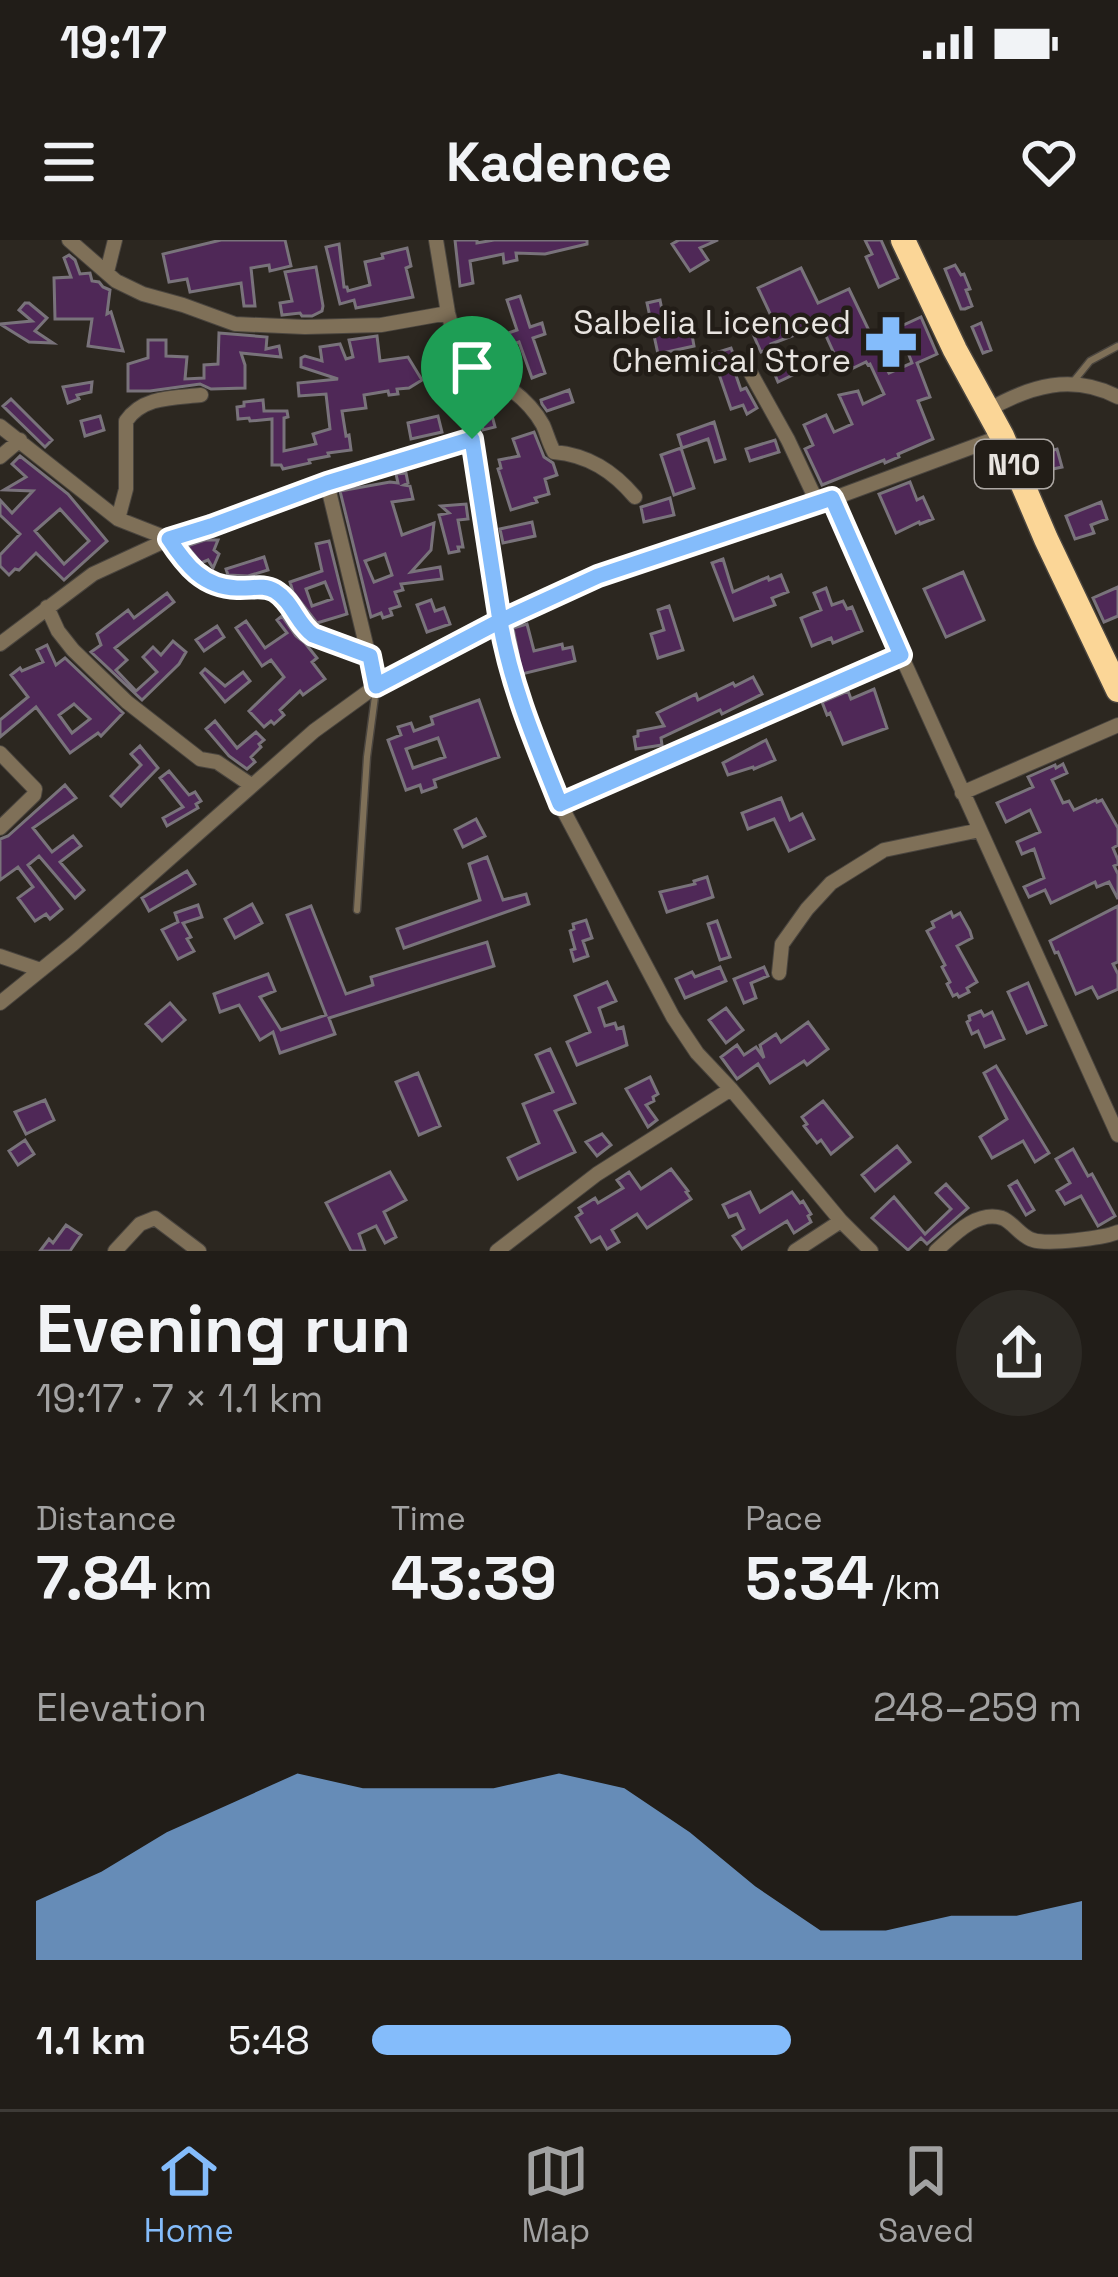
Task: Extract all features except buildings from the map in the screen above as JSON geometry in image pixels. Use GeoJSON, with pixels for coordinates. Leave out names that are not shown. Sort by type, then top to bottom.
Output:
{"type":"FeatureCollection","features":[{"type":"Feature","properties":{"kind":"highway","name":"N10"},"geometry":{"type":"LineString","coordinates":[[903,240],[1002,436],[1118,690]]}},
{"type":"Feature","properties":{"kind":"street"},"geometry":{"type":"LineString","coordinates":[[69,240],[116,281],[235,324],[380,325],[448,313]]}},
{"type":"Feature","properties":{"kind":"street"},"geometry":{"type":"LineString","coordinates":[[107,272],[115,240]]}},
{"type":"Feature","properties":{"kind":"street"},"geometry":{"type":"LineString","coordinates":[[436,240],[460,360],[506,659],[560,804],[673,1017],[697,1053],[871,1251]]}},
{"type":"Feature","properties":{"kind":"street"},"geometry":{"type":"LineString","coordinates":[[460,360],[520,395],[541,422],[554,452],[577,454],[608,470],[635,497]]}},
{"type":"Feature","properties":{"kind":"street"},"geometry":{"type":"LineString","coordinates":[[744,361],[825,501],[901,655],[1118,1135]]}},
{"type":"Feature","properties":{"kind":"street"},"geometry":{"type":"LineString","coordinates":[[988,410],[1018,393],[1072,382],[1118,397]]}},
{"type":"Feature","properties":{"kind":"street"},"geometry":{"type":"LineString","coordinates":[[118,519],[126,489],[126,421],[131,413],[148,402],[201,394]]}},
{"type":"Feature","properties":{"kind":"street"},"geometry":{"type":"LineString","coordinates":[[0,426],[118,519],[169,539],[200,577],[216,585],[266,587],[281,594],[305,630],[370,656]]}},
{"type":"Feature","properties":{"kind":"street"},"geometry":{"type":"LineString","coordinates":[[0,1003],[314,730],[376,686],[598,576],[1002,436]]}},
{"type":"Feature","properties":{"kind":"street"},"geometry":{"type":"LineString","coordinates":[[0,644],[93,574],[169,539],[327,483],[472,439]]}},
{"type":"Feature","properties":{"kind":"street"},"geometry":{"type":"LineString","coordinates":[[0,457],[20,440]]}},
{"type":"Feature","properties":{"kind":"street"},"geometry":{"type":"LineString","coordinates":[[327,483],[376,686]]}},
{"type":"Feature","properties":{"kind":"street"},"geometry":{"type":"LineString","coordinates":[[47,607],[73,650],[128,702],[200,759],[217,762],[251,785]]}},
{"type":"Feature","properties":{"kind":"street"},"geometry":{"type":"LineString","coordinates":[[560,804],[901,655]]}},
{"type":"Feature","properties":{"kind":"street"},"geometry":{"type":"LineString","coordinates":[[962,793],[1118,724]]}},
{"type":"Feature","properties":{"kind":"street"},"geometry":{"type":"LineString","coordinates":[[0,753],[35,789],[0,828]]}},
{"type":"Feature","properties":{"kind":"street"},"geometry":{"type":"LineString","coordinates":[[778,974],[782,944],[831,883],[884,850],[980,830]]}},
{"type":"Feature","properties":{"kind":"street"},"geometry":{"type":"LineString","coordinates":[[0,956],[41,970]]}},
{"type":"Feature","properties":{"kind":"street"},"geometry":{"type":"LineString","coordinates":[[497,1251],[597,1174],[731,1089]]}},
{"type":"Feature","properties":{"kind":"street"},"geometry":{"type":"LineString","coordinates":[[115,1251],[140,1224],[155,1218],[199,1251]]}},
{"type":"Feature","properties":{"kind":"street"},"geometry":{"type":"LineString","coordinates":[[936,1251],[963,1226],[986,1218],[1003,1219],[1032,1240],[1103,1238],[1118,1232]]}},
{"type":"Feature","properties":{"kind":"street"},"geometry":{"type":"LineString","coordinates":[[795,1251],[841,1221]]}},
{"type":"Feature","properties":{"kind":"lane"},"geometry":{"type":"LineString","coordinates":[[1072,382],[1090,361],[1118,346]]}},
{"type":"Feature","properties":{"kind":"lane"},"geometry":{"type":"LineString","coordinates":[[357,910],[376,686]]}},
{"type":"Feature","properties":{"kind":"place","name":"Salbelia Licenced Chemical Store"},"geometry":{"type":"Point","coordinates":[891,342]}},
{"type":"Feature","properties":{"kind":"route"},"geometry":{"type":"LineString","coordinates":[[472,439],[327,483],[169,539],[200,577],[216,585],[266,587],[281,594],[305,630],[370,656],[376,686],[500,621],[523,713],[560,804],[901,655],[832,498],[598,576],[500,621],[472,439]]}}]}
